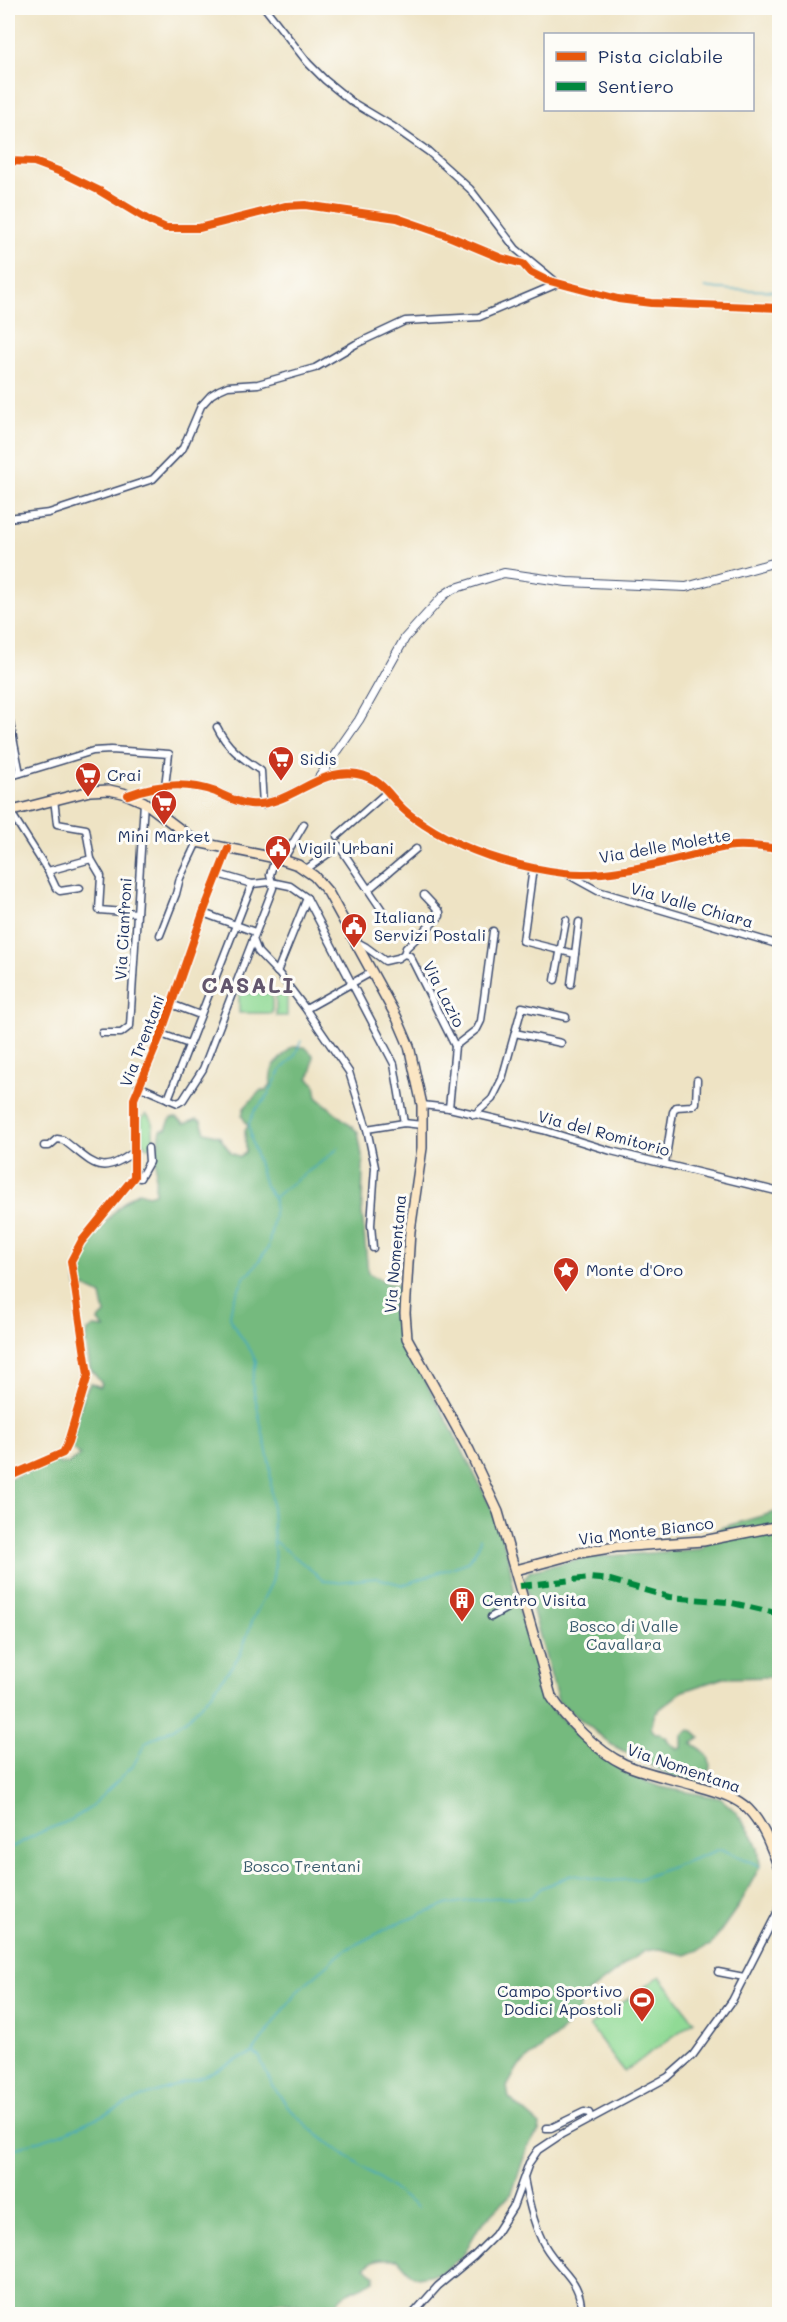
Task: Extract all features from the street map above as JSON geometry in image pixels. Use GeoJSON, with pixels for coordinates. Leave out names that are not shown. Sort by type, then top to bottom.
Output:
{"type":"FeatureCollection","features":[{"type":"Feature","properties":{"kind":"main road","name":"Via Nomentana"},"geometry":{"type":"LineString","coordinates":[[9,812],[90,791],[109,790],[144,802],[197,842],[279,859],[305,870],[314,876],[328,892],[383,991],[409,1046],[422,1105],[422,1148],[410,1231],[405,1329],[410,1345],[469,1450],[502,1522],[550,1696],[563,1715],[613,1758],[624,1764],[714,1791],[741,1803],[758,1822],[777,1855],[780,1870]]}},
{"type":"Feature","properties":{"kind":"main road","name":"Via Monte Bianco"},"geometry":{"type":"LineString","coordinates":[[516,1570],[579,1553],[616,1547],[703,1541],[780,1526]]}},
{"type":"Feature","properties":{"kind":"street"},"geometry":{"type":"LineString","coordinates":[[265,8],[308,63],[325,80],[352,102],[429,152],[470,189],[516,249],[557,284]]}},
{"type":"Feature","properties":{"kind":"street"},"geometry":{"type":"LineString","coordinates":[[8,161],[34,162],[53,168],[91,186],[144,218],[166,228],[199,228],[286,206],[305,205],[397,218],[501,258],[523,264],[534,275],[557,284],[618,299],[651,303],[780,308]]}},
{"type":"Feature","properties":{"kind":"street"},"geometry":{"type":"LineString","coordinates":[[8,518],[49,513],[153,479],[185,445],[206,400],[224,387],[258,384],[315,368],[356,344],[405,321],[479,317],[557,284]]}},
{"type":"Feature","properties":{"kind":"street"},"geometry":{"type":"LineString","coordinates":[[318,779],[358,720],[405,638],[453,589],[504,573],[567,582],[686,587],[780,561]]}},
{"type":"Feature","properties":{"kind":"street"},"geometry":{"type":"LineString","coordinates":[[8,713],[20,773]]}},
{"type":"Feature","properties":{"kind":"street"},"geometry":{"type":"LineString","coordinates":[[128,795],[150,786],[185,786],[213,791],[245,804],[263,806],[261,771],[233,752],[217,728]]}},
{"type":"Feature","properties":{"kind":"street"},"geometry":{"type":"LineString","coordinates":[[8,777],[93,751],[111,750],[169,754],[165,786]]}},
{"type":"Feature","properties":{"kind":"street","name":"Via delle Molette"},"geometry":{"type":"LineString","coordinates":[[263,806],[283,799],[318,779],[354,774],[375,779],[413,818],[451,841],[493,859],[567,874],[618,870],[667,862],[733,846],[780,849]]}},
{"type":"Feature","properties":{"kind":"street"},"geometry":{"type":"LineString","coordinates":[[337,836],[387,792]]}},
{"type":"Feature","properties":{"kind":"street"},"geometry":{"type":"LineString","coordinates":[[54,799],[57,824],[86,829],[91,859],[101,876],[99,910],[137,913]]}},
{"type":"Feature","properties":{"kind":"street","name":"Via Cianfroni"},"geometry":{"type":"LineString","coordinates":[[102,1033],[120,1033],[130,1026],[144,802]]}},
{"type":"Feature","properties":{"kind":"street"},"geometry":{"type":"LineString","coordinates":[[9,812],[48,871],[56,888],[60,891],[80,888]]}},
{"type":"Feature","properties":{"kind":"street"},"geometry":{"type":"LineString","coordinates":[[138,1086],[178,1103],[183,1100],[203,1069],[273,888],[270,875],[304,824]]}},
{"type":"Feature","properties":{"kind":"street"},"geometry":{"type":"LineString","coordinates":[[160,935],[180,878],[197,842]]}},
{"type":"Feature","properties":{"kind":"street"},"geometry":{"type":"LineString","coordinates":[[305,870],[339,846],[386,915]]}},
{"type":"Feature","properties":{"kind":"street","name":"Via Trentani"},"geometry":{"type":"LineString","coordinates":[[134,1177],[134,1099],[161,1034],[202,913],[228,849]]}},
{"type":"Feature","properties":{"kind":"street"},"geometry":{"type":"LineString","coordinates":[[369,889],[417,849]]}},
{"type":"Feature","properties":{"kind":"street"},"geometry":{"type":"LineString","coordinates":[[48,871],[91,859]]}},
{"type":"Feature","properties":{"kind":"street"},"geometry":{"type":"LineString","coordinates":[[533,868],[522,940],[575,954]]}},
{"type":"Feature","properties":{"kind":"street"},"geometry":{"type":"LineString","coordinates":[[218,874],[252,884],[271,882],[290,886],[307,898],[393,1064],[404,1124]]}},
{"type":"Feature","properties":{"kind":"street","name":"Via Valle Chiara"},"geometry":{"type":"LineString","coordinates":[[567,874],[598,891],[780,945]]}},
{"type":"Feature","properties":{"kind":"street"},"geometry":{"type":"LineString","coordinates":[[168,1099],[252,884]]}},
{"type":"Feature","properties":{"kind":"street"},"geometry":{"type":"LineString","coordinates":[[404,954],[406,948],[440,916],[440,912],[424,895]]}},
{"type":"Feature","properties":{"kind":"street"},"geometry":{"type":"LineString","coordinates":[[277,972],[307,898]]}},
{"type":"Feature","properties":{"kind":"street"},"geometry":{"type":"LineString","coordinates":[[202,913],[236,925],[254,936],[258,952],[306,1009],[349,1072],[367,1129],[375,1167],[371,1225],[373,1248]]}},
{"type":"Feature","properties":{"kind":"street"},"geometry":{"type":"LineString","coordinates":[[555,980],[566,920]]}},
{"type":"Feature","properties":{"kind":"street"},"geometry":{"type":"LineString","coordinates":[[571,984],[579,922]]}},
{"type":"Feature","properties":{"kind":"street"},"geometry":{"type":"LineString","coordinates":[[455,1046],[481,1023],[493,931]]}},
{"type":"Feature","properties":{"kind":"street","name":"Via Lazio"},"geometry":{"type":"LineString","coordinates":[[354,941],[385,961],[404,954],[410,956],[455,1046],[449,1108]]}},
{"type":"Feature","properties":{"kind":"street"},"geometry":{"type":"LineString","coordinates":[[306,1009],[372,972]]}},
{"type":"Feature","properties":{"kind":"street"},"geometry":{"type":"LineString","coordinates":[[171,1004],[200,1015]]}},
{"type":"Feature","properties":{"kind":"street"},"geometry":{"type":"LineString","coordinates":[[474,1115],[492,1099],[502,1079],[522,1007],[566,1017]]}},
{"type":"Feature","properties":{"kind":"street"},"geometry":{"type":"LineString","coordinates":[[515,1033],[561,1043]]}},
{"type":"Feature","properties":{"kind":"street"},"geometry":{"type":"LineString","coordinates":[[161,1034],[189,1044]]}},
{"type":"Feature","properties":{"kind":"street"},"geometry":{"type":"LineString","coordinates":[[665,1163],[673,1112],[677,1107],[692,1106],[696,1103],[697,1080]]}},
{"type":"Feature","properties":{"kind":"street","name":"Via del Romitorio"},"geometry":{"type":"LineString","coordinates":[[422,1105],[449,1108],[565,1136],[611,1151],[665,1163],[735,1184],[780,1192]]}},
{"type":"Feature","properties":{"kind":"street"},"geometry":{"type":"LineString","coordinates":[[367,1129],[404,1124],[423,1125]]}},
{"type":"Feature","properties":{"kind":"street"},"geometry":{"type":"LineString","coordinates":[[44,1146],[49,1146],[57,1139],[63,1140],[94,1164],[102,1167],[111,1166],[135,1151]]}},
{"type":"Feature","properties":{"kind":"street"},"geometry":{"type":"LineString","coordinates":[[8,1477],[63,1453],[68,1445],[88,1376],[71,1261],[81,1242],[134,1177],[140,1178],[149,1162],[148,1148]]}},
{"type":"Feature","properties":{"kind":"street"},"geometry":{"type":"LineString","coordinates":[[490,1617],[523,1599]]}},
{"type":"Feature","properties":{"kind":"street"},"geometry":{"type":"LineString","coordinates":[[413,2314],[438,2286],[495,2235],[513,2207],[532,2157],[542,2147],[668,2077],[679,2070],[696,2052],[727,2009],[780,1907]]}},
{"type":"Feature","properties":{"kind":"street"},"geometry":{"type":"LineString","coordinates":[[718,1972],[744,1977]]}},
{"type":"Feature","properties":{"kind":"street"},"geometry":{"type":"LineString","coordinates":[[546,2128],[551,2128],[584,2112],[589,2113],[591,2118]]}},
{"type":"Feature","properties":{"kind":"street"},"geometry":{"type":"LineString","coordinates":[[524,2177],[545,2245],[580,2293],[581,2314]]}},
{"type":"Feature","properties":{"kind":"green space"},"geometry":{"type":"Polygon","coordinates":[[[239,993],[272,993],[272,1013],[239,1013],[239,993]]]}},
{"type":"Feature","properties":{"kind":"green space"},"geometry":{"type":"Polygon","coordinates":[[[276,995],[287,995],[287,1016],[276,1016],[276,995]]]}},
{"type":"Feature","properties":{"kind":"green space","name":"Bosco Trentani"},"geometry":{"type":"Polygon","coordinates":[[[292,1047],[305,1047],[313,1055],[312,1071],[308,1078],[315,1084],[317,1097],[358,1132],[363,1162],[362,1212],[368,1273],[387,1283],[403,1286],[400,1331],[402,1340],[450,1426],[496,1517],[509,1561],[516,1600],[547,1704],[581,1738],[626,1773],[660,1787],[720,1798],[735,1811],[753,1836],[758,1848],[760,1866],[741,1902],[711,1945],[686,1955],[659,1949],[645,1951],[583,1997],[578,2014],[558,2035],[518,2067],[507,2087],[509,2098],[540,2125],[539,2132],[528,2145],[512,2193],[479,2227],[462,2257],[440,2273],[418,2277],[411,2274],[398,2259],[376,2260],[365,2267],[375,2275],[374,2280],[344,2295],[333,2307],[327,2309],[283,2302],[268,2306],[261,2314],[8,2314],[8,1479],[58,1461],[60,1465],[68,1464],[80,1455],[70,1447],[81,1405],[91,1383],[100,1387],[102,1384],[90,1368],[86,1341],[88,1331],[94,1327],[105,1328],[98,1321],[105,1314],[101,1295],[85,1287],[77,1287],[77,1276],[88,1248],[119,1207],[139,1192],[148,1195],[155,1193],[156,1155],[161,1130],[166,1129],[171,1118],[177,1118],[185,1124],[197,1119],[201,1121],[205,1132],[219,1136],[231,1153],[240,1157],[246,1151],[245,1131],[248,1126],[242,1116],[244,1108],[261,1090],[266,1091],[271,1085],[273,1068],[292,1047]]]}},
{"type":"Feature","properties":{"kind":"green space"},"geometry":{"type":"Polygon","coordinates":[[[146,1114],[152,1120],[154,1143],[148,1148],[142,1142],[141,1119],[146,1114]]]}},
{"type":"Feature","properties":{"kind":"green space","name":"Bosco di Valle Cavallara"},"geometry":{"type":"Polygon","coordinates":[[[779,1511],[779,1677],[723,1678],[683,1691],[655,1713],[651,1728],[655,1733],[667,1738],[668,1742],[678,1749],[682,1748],[682,1735],[689,1730],[694,1731],[700,1738],[692,1744],[708,1757],[710,1766],[708,1777],[699,1781],[675,1778],[612,1745],[558,1701],[524,1579],[530,1571],[583,1558],[701,1549],[720,1528],[779,1511]]]}},
{"type":"Feature","properties":{"kind":"green space","name":"Campo Sportivo Dodici Apostoli"},"geometry":{"type":"Polygon","coordinates":[[[660,1976],[694,2021],[624,2072],[590,2026],[660,1976]]]}},
{"type":"Feature","properties":{"kind":"waterway"},"geometry":{"type":"LineString","coordinates":[[705,287],[780,291]]}},
{"type":"Feature","properties":{"kind":"waterway"},"geometry":{"type":"LineString","coordinates":[[8,1849],[71,1820],[87,1810],[133,1766],[146,1742],[174,1728],[189,1717],[211,1694],[240,1655],[253,1619],[272,1582],[275,1564],[270,1466],[252,1383],[256,1362],[233,1325],[230,1316],[232,1304],[245,1276],[251,1272],[268,1248],[274,1216],[274,1198],[265,1186],[249,1123],[282,1069],[294,1057],[301,1041]]}},
{"type":"Feature","properties":{"kind":"waterway"},"geometry":{"type":"LineString","coordinates":[[275,1197],[339,1147]]}},
{"type":"Feature","properties":{"kind":"waterway"},"geometry":{"type":"LineString","coordinates":[[276,1542],[325,1581],[377,1578],[403,1585],[468,1562],[479,1545],[480,1538]]}},
{"type":"Feature","properties":{"kind":"waterway"},"geometry":{"type":"LineString","coordinates":[[252,2053],[299,1989],[345,1950],[394,1925],[449,1904],[491,1898],[532,1897],[541,1888],[572,1875],[609,1881],[639,1879],[721,1849],[760,1866]]}},
{"type":"Feature","properties":{"kind":"waterway"},"geometry":{"type":"LineString","coordinates":[[8,2151],[65,2132],[145,2096],[206,2075],[252,2053],[260,2057],[279,2095],[308,2126],[418,2208]]}},
{"type":"Feature","properties":{"kind":"marked path"},"geometry":{"type":"LineString","coordinates":[[520,1586],[590,1578],[610,1580],[669,1597],[728,1602],[780,1614]]}},
{"type":"Feature","properties":{"kind":"cycle path"},"geometry":{"type":"LineString","coordinates":[[8,161],[34,162],[61,172],[166,228],[199,228],[286,206],[305,205],[397,218],[501,258],[523,264],[530,272],[546,280],[618,299],[651,303],[780,308]]}},
{"type":"Feature","properties":{"kind":"cycle path"},"geometry":{"type":"LineString","coordinates":[[128,795],[150,788],[183,785],[216,792],[237,801],[264,804],[278,800],[329,776],[343,773],[357,774],[375,781],[405,811],[448,839],[504,861],[564,873],[595,874],[627,870],[728,847],[751,846],[780,849]]}},
{"type":"Feature","properties":{"kind":"cycle path"},"geometry":{"type":"LineString","coordinates":[[8,1477],[63,1453],[67,1445],[88,1375],[71,1261],[81,1242],[134,1177],[134,1099],[161,1034],[228,849]]}},
{"type":"Feature","properties":{"kind":"place","name":"Sidis"},"geometry":{"type":"Point","coordinates":[281,782]}},
{"type":"Feature","properties":{"kind":"place","name":"Crai"},"geometry":{"type":"Point","coordinates":[88,798]}},
{"type":"Feature","properties":{"kind":"place","name":"Mini Market"},"geometry":{"type":"Point","coordinates":[164,826]}},
{"type":"Feature","properties":{"kind":"place","name":"Vigili Urbani"},"geometry":{"type":"Point","coordinates":[278,871]}},
{"type":"Feature","properties":{"kind":"place","name":"Italiana Servizi Postali"},"geometry":{"type":"Point","coordinates":[354,949]}},
{"type":"Feature","properties":{"kind":"place","name":"Monte d'Oro"},"geometry":{"type":"Point","coordinates":[566,1293]}},
{"type":"Feature","properties":{"kind":"place","name":"Centro Visita"},"geometry":{"type":"Point","coordinates":[462,1623]}},
{"type":"Feature","properties":{"kind":"place","name":"Campo Sportivo Dodici Apostoli"},"geometry":{"type":"Point","coordinates":[642,2023]}},
{"type":"Feature","properties":{"kind":"district","name":"CASALI"},"geometry":{"type":"Point","coordinates":[248,985]}}]}
